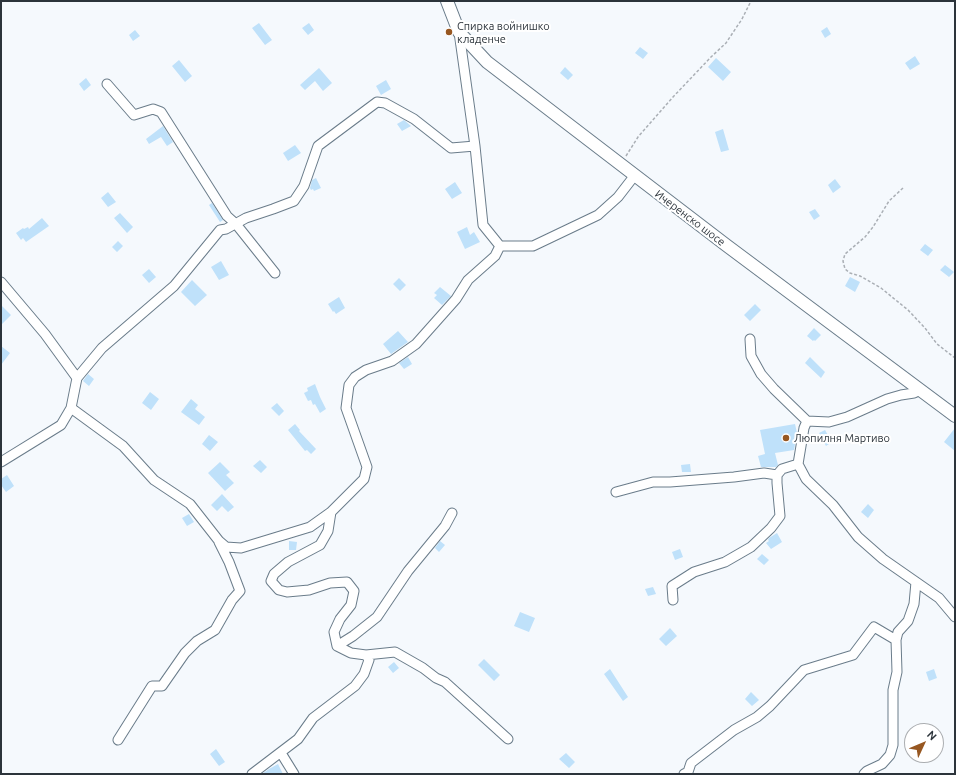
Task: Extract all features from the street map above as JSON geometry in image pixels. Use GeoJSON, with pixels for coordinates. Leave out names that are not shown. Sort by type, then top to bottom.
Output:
{"type":"FeatureCollection","features":[{"type":"Feature","properties":{"kind":"street","name":"Ичеренско шосе"},"geometry":{"type":"LineString","coordinates":[[447,1],[459,32],[487,62],[726,245],[955,416]]}},
{"type":"Feature","properties":{"kind":"street"},"geometry":{"type":"LineString","coordinates":[[459,32],[475,146],[483,225],[500,246]]}},
{"type":"Feature","properties":{"kind":"street"},"geometry":{"type":"LineString","coordinates":[[107,84],[134,115],[153,109],[161,112],[228,216],[275,273]]}},
{"type":"Feature","properties":{"kind":"street"},"geometry":{"type":"LineString","coordinates":[[1,462],[61,425],[71,408],[77,378],[102,348],[174,286],[220,230],[226,230],[246,218],[294,201],[304,186],[318,146],[377,102],[385,104],[414,119],[451,148],[475,146]]}},
{"type":"Feature","properties":{"kind":"street"},"geometry":{"type":"LineString","coordinates":[[500,246],[533,246],[598,215],[618,197],[635,175]]}},
{"type":"Feature","properties":{"kind":"street"},"geometry":{"type":"LineString","coordinates":[[71,408],[123,446],[154,480],[190,504],[219,541],[226,547],[241,548],[310,527],[332,512],[364,479],[367,468],[346,408],[349,386],[355,376],[366,370],[392,361],[416,344],[456,299],[468,280],[495,256],[500,246]]}},
{"type":"Feature","properties":{"kind":"street"},"geometry":{"type":"LineString","coordinates":[[1,282],[45,334],[77,378]]}},
{"type":"Feature","properties":{"kind":"street"},"geometry":{"type":"LineString","coordinates":[[750,339],[752,356],[761,374],[774,389],[807,421],[829,422],[847,417],[888,399],[914,393],[920,390]]}},
{"type":"Feature","properties":{"kind":"street"},"geometry":{"type":"LineString","coordinates":[[807,421],[804,428],[798,464],[806,479],[833,505],[858,537],[884,559],[938,598],[955,617]]}},
{"type":"Feature","properties":{"kind":"street"},"geometry":{"type":"LineString","coordinates":[[673,600],[672,586],[694,572],[725,562],[751,547],[771,528],[780,516],[777,483],[778,475],[782,469],[798,464]]}},
{"type":"Feature","properties":{"kind":"street"},"geometry":{"type":"LineString","coordinates":[[616,492],[653,482],[734,477],[764,472],[778,475]]}},
{"type":"Feature","properties":{"kind":"street"},"geometry":{"type":"LineString","coordinates":[[332,512],[328,531],[320,545],[288,562],[274,574],[271,581],[279,590],[287,592],[309,590],[330,583],[347,582],[354,591],[351,606],[340,619],[334,632],[337,646]]}},
{"type":"Feature","properties":{"kind":"street"},"geometry":{"type":"LineString","coordinates":[[337,646],[353,636],[377,617],[408,571],[445,526],[452,513]]}},
{"type":"Feature","properties":{"kind":"street"},"geometry":{"type":"LineString","coordinates":[[118,740],[152,686],[162,686],[185,653],[197,640],[215,630],[232,600],[240,591],[219,541]]}},
{"type":"Feature","properties":{"kind":"street"},"geometry":{"type":"LineString","coordinates":[[864,774],[882,764],[890,755],[893,744],[893,690],[897,672],[896,640],[898,632],[908,621],[914,604],[916,582]]}},
{"type":"Feature","properties":{"kind":"street"},"geometry":{"type":"LineString","coordinates":[[684,774],[688,772],[691,763],[734,730],[757,717],[770,706],[804,670],[853,655],[874,627],[896,640]]}},
{"type":"Feature","properties":{"kind":"street"},"geometry":{"type":"LineString","coordinates":[[337,646],[351,653],[366,655],[394,652],[445,682],[508,739]]}},
{"type":"Feature","properties":{"kind":"street"},"geometry":{"type":"LineString","coordinates":[[252,774],[298,739],[313,718],[355,686],[364,674],[370,660],[366,655]]}},
{"type":"Feature","properties":{"kind":"street"},"geometry":{"type":"LineString","coordinates":[[281,752],[294,774]]}},
{"type":"Feature","properties":{"kind":"path"},"geometry":{"type":"LineString","coordinates":[[620,164],[638,137],[726,42],[742,19],[751,1]]}},
{"type":"Feature","properties":{"kind":"path"},"geometry":{"type":"LineString","coordinates":[[903,188],[889,201],[865,237],[845,254],[843,261],[845,269],[850,273],[860,276],[881,288],[908,310],[925,328],[937,344],[955,358]]}},
{"type":"Feature","properties":{"kind":"building"},"geometry":{"type":"Polygon","coordinates":[[[259,23],[272,40],[265,45],[252,28],[259,23]]]}},
{"type":"Feature","properties":{"kind":"building"},"geometry":{"type":"Polygon","coordinates":[[[309,23],[314,30],[308,35],[302,28],[309,23]]]}},
{"type":"Feature","properties":{"kind":"building"},"geometry":{"type":"Polygon","coordinates":[[[827,27],[831,34],[825,38],[821,31],[827,27]]]}},
{"type":"Feature","properties":{"kind":"building"},"geometry":{"type":"Polygon","coordinates":[[[135,30],[140,36],[133,41],[129,35],[135,30]]]}},
{"type":"Feature","properties":{"kind":"building"},"geometry":{"type":"Polygon","coordinates":[[[640,47],[648,53],[643,59],[635,53],[640,47]]]}},
{"type":"Feature","properties":{"kind":"building"},"geometry":{"type":"Polygon","coordinates":[[[915,56],[920,64],[910,70],[905,63],[915,56]]]}},
{"type":"Feature","properties":{"kind":"building"},"geometry":{"type":"Polygon","coordinates":[[[716,58],[731,72],[723,81],[708,67],[716,58]]]}},
{"type":"Feature","properties":{"kind":"building"},"geometry":{"type":"Polygon","coordinates":[[[179,60],[192,76],[185,82],[172,66],[179,60]]]}},
{"type":"Feature","properties":{"kind":"building"},"geometry":{"type":"Polygon","coordinates":[[[565,67],[573,75],[568,80],[560,73],[565,67]]]}},
{"type":"Feature","properties":{"kind":"building"},"geometry":{"type":"Polygon","coordinates":[[[319,68],[332,83],[323,91],[315,81],[305,90],[300,85],[319,68]]]}},
{"type":"Feature","properties":{"kind":"building"},"geometry":{"type":"Polygon","coordinates":[[[86,78],[91,85],[84,91],[79,84],[86,78]]]}},
{"type":"Feature","properties":{"kind":"building"},"geometry":{"type":"Polygon","coordinates":[[[386,80],[391,89],[381,95],[376,86],[386,80]]]}},
{"type":"Feature","properties":{"kind":"building"},"geometry":{"type":"Polygon","coordinates":[[[404,120],[411,126],[402,131],[397,124],[404,120]]]}},
{"type":"Feature","properties":{"kind":"building"},"geometry":{"type":"Polygon","coordinates":[[[163,126],[173,142],[167,146],[161,137],[149,144],[146,139],[163,126]]]}},
{"type":"Feature","properties":{"kind":"building"},"geometry":{"type":"Polygon","coordinates":[[[723,129],[729,150],[721,152],[715,132],[723,129]]]}},
{"type":"Feature","properties":{"kind":"building"},"geometry":{"type":"Polygon","coordinates":[[[295,145],[301,153],[288,161],[283,153],[295,145]]]}},
{"type":"Feature","properties":{"kind":"building"},"geometry":{"type":"Polygon","coordinates":[[[316,178],[321,188],[314,191],[310,188],[312,180],[316,178]]]}},
{"type":"Feature","properties":{"kind":"building"},"geometry":{"type":"Polygon","coordinates":[[[835,179],[841,187],[833,193],[828,185],[835,179]]]}},
{"type":"Feature","properties":{"kind":"building"},"geometry":{"type":"Polygon","coordinates":[[[455,182],[462,193],[452,199],[445,189],[455,182]]]}},
{"type":"Feature","properties":{"kind":"building"},"geometry":{"type":"Polygon","coordinates":[[[108,192],[116,202],[108,207],[101,198],[108,192]]]}},
{"type":"Feature","properties":{"kind":"building"},"geometry":{"type":"Polygon","coordinates":[[[212,203],[223,220],[220,222],[209,205],[212,203]]]}},
{"type":"Feature","properties":{"kind":"building"},"geometry":{"type":"Polygon","coordinates":[[[815,209],[820,216],[814,220],[809,212],[815,209]]]}},
{"type":"Feature","properties":{"kind":"building"},"geometry":{"type":"Polygon","coordinates":[[[120,213],[133,227],[127,233],[114,218],[120,213]]]}},
{"type":"Feature","properties":{"kind":"building"},"geometry":{"type":"Polygon","coordinates":[[[42,218],[49,226],[26,242],[23,238],[21,240],[16,233],[23,228],[28,227],[29,229],[42,218]]]}},
{"type":"Feature","properties":{"kind":"building"},"geometry":{"type":"Polygon","coordinates":[[[467,227],[470,235],[474,232],[480,242],[465,249],[457,232],[467,227]]]}},
{"type":"Feature","properties":{"kind":"building"},"geometry":{"type":"Polygon","coordinates":[[[118,241],[123,246],[117,252],[112,247],[118,241]]]}},
{"type":"Feature","properties":{"kind":"building"},"geometry":{"type":"Polygon","coordinates":[[[925,244],[933,250],[928,256],[920,250],[925,244]]]}},
{"type":"Feature","properties":{"kind":"building"},"geometry":{"type":"Polygon","coordinates":[[[221,261],[229,275],[219,280],[211,267],[221,261]]]}},
{"type":"Feature","properties":{"kind":"building"},"geometry":{"type":"Polygon","coordinates":[[[945,265],[954,272],[949,277],[940,270],[945,265]]]}},
{"type":"Feature","properties":{"kind":"building"},"geometry":{"type":"Polygon","coordinates":[[[149,269],[156,277],[149,283],[142,275],[149,269]]]}},
{"type":"Feature","properties":{"kind":"building"},"geometry":{"type":"Polygon","coordinates":[[[850,277],[860,282],[855,292],[845,286],[850,277]]]}},
{"type":"Feature","properties":{"kind":"building"},"geometry":{"type":"Polygon","coordinates":[[[399,278],[406,285],[400,291],[393,284],[399,278]]]}},
{"type":"Feature","properties":{"kind":"building"},"geometry":{"type":"Polygon","coordinates":[[[192,280],[207,295],[195,306],[181,292],[192,280]]]}},
{"type":"Feature","properties":{"kind":"building"},"geometry":{"type":"Polygon","coordinates":[[[440,287],[451,296],[442,305],[434,298],[437,295],[434,293],[440,287]]]}},
{"type":"Feature","properties":{"kind":"building"},"geometry":{"type":"Polygon","coordinates":[[[339,297],[345,308],[336,314],[328,304],[339,297]]]}},
{"type":"Feature","properties":{"kind":"building"},"geometry":{"type":"Polygon","coordinates":[[[755,304],[761,310],[750,321],[744,315],[755,304]]]}},
{"type":"Feature","properties":{"kind":"building"},"geometry":{"type":"Polygon","coordinates":[[[1,305],[11,315],[1,325],[1,305]]]}},
{"type":"Feature","properties":{"kind":"building"},"geometry":{"type":"Polygon","coordinates":[[[814,328],[821,335],[813,341],[807,336],[814,328]]]}},
{"type":"Feature","properties":{"kind":"building"},"geometry":{"type":"Polygon","coordinates":[[[398,331],[408,342],[391,354],[383,344],[398,331]]]}},
{"type":"Feature","properties":{"kind":"building"},"geometry":{"type":"Polygon","coordinates":[[[1,346],[10,353],[1,365],[1,346]]]}},
{"type":"Feature","properties":{"kind":"building"},"geometry":{"type":"Polygon","coordinates":[[[408,357],[412,364],[404,369],[399,363],[408,357]]]}},
{"type":"Feature","properties":{"kind":"building"},"geometry":{"type":"Polygon","coordinates":[[[810,357],[825,372],[821,378],[805,363],[810,357]]]}},
{"type":"Feature","properties":{"kind":"building"},"geometry":{"type":"Polygon","coordinates":[[[88,374],[94,379],[89,386],[83,381],[88,374]]]}},
{"type":"Feature","properties":{"kind":"building"},"geometry":{"type":"Polygon","coordinates":[[[315,384],[326,409],[320,413],[315,404],[313,405],[311,400],[308,401],[304,393],[308,391],[307,388],[315,384]]]}},
{"type":"Feature","properties":{"kind":"building"},"geometry":{"type":"Polygon","coordinates":[[[150,392],[159,399],[151,410],[142,403],[150,392]]]}},
{"type":"Feature","properties":{"kind":"building"},"geometry":{"type":"Polygon","coordinates":[[[191,399],[198,405],[195,409],[205,417],[199,425],[181,412],[191,399]]]}},
{"type":"Feature","properties":{"kind":"building"},"geometry":{"type":"Polygon","coordinates":[[[277,403],[284,411],[279,416],[271,408],[277,403]]]}},
{"type":"Feature","properties":{"kind":"building"},"geometry":{"type":"Polygon","coordinates":[[[295,424],[300,430],[299,431],[316,449],[311,454],[307,450],[305,451],[288,430],[295,424]]]}},
{"type":"Feature","properties":{"kind":"building"},"geometry":{"type":"Polygon","coordinates":[[[795,424],[797,433],[794,450],[775,453],[778,465],[776,467],[761,467],[758,456],[765,454],[760,430],[795,424]]]}},
{"type":"Feature","properties":{"kind":"building"},"geometry":{"type":"Polygon","coordinates":[[[955,428],[955,451],[944,442],[955,428]]]}},
{"type":"Feature","properties":{"kind":"building"},"geometry":{"type":"Polygon","coordinates":[[[825,430],[832,442],[826,446],[819,433],[825,430]]]}},
{"type":"Feature","properties":{"kind":"building"},"geometry":{"type":"Polygon","coordinates":[[[209,435],[218,442],[210,451],[202,444],[209,435]]]}},
{"type":"Feature","properties":{"kind":"building"},"geometry":{"type":"Polygon","coordinates":[[[260,460],[267,467],[261,473],[253,466],[260,460]]]}},
{"type":"Feature","properties":{"kind":"building"},"geometry":{"type":"Polygon","coordinates":[[[220,462],[230,472],[226,475],[234,483],[225,491],[208,473],[220,462]]]}},
{"type":"Feature","properties":{"kind":"building"},"geometry":{"type":"Polygon","coordinates":[[[690,464],[691,472],[682,472],[681,465],[690,464]]]}},
{"type":"Feature","properties":{"kind":"building"},"geometry":{"type":"Polygon","coordinates":[[[7,475],[14,486],[6,492],[1,485],[1,479],[7,475]]]}},
{"type":"Feature","properties":{"kind":"building"},"geometry":{"type":"Polygon","coordinates":[[[222,494],[234,507],[228,512],[222,506],[217,511],[211,505],[222,494]]]}},
{"type":"Feature","properties":{"kind":"building"},"geometry":{"type":"Polygon","coordinates":[[[868,504],[874,510],[868,518],[861,512],[868,504]]]}},
{"type":"Feature","properties":{"kind":"building"},"geometry":{"type":"Polygon","coordinates":[[[189,514],[194,522],[187,526],[182,518],[189,514]]]}},
{"type":"Feature","properties":{"kind":"building"},"geometry":{"type":"Polygon","coordinates":[[[777,533],[782,542],[771,549],[766,543],[769,541],[769,538],[777,533]]]}},
{"type":"Feature","properties":{"kind":"building"},"geometry":{"type":"Polygon","coordinates":[[[289,541],[297,542],[296,550],[289,550],[289,541]]]}},
{"type":"Feature","properties":{"kind":"building"},"geometry":{"type":"Polygon","coordinates":[[[440,541],[445,545],[439,552],[435,548],[440,541]]]}},
{"type":"Feature","properties":{"kind":"building"},"geometry":{"type":"Polygon","coordinates":[[[680,549],[683,557],[675,560],[672,552],[680,549]]]}},
{"type":"Feature","properties":{"kind":"building"},"geometry":{"type":"Polygon","coordinates":[[[762,554],[769,560],[764,565],[757,559],[762,554]]]}},
{"type":"Feature","properties":{"kind":"building"},"geometry":{"type":"Polygon","coordinates":[[[653,587],[656,594],[648,596],[645,589],[653,587]]]}},
{"type":"Feature","properties":{"kind":"building"},"geometry":{"type":"Polygon","coordinates":[[[520,612],[535,618],[529,632],[514,626],[520,612]]]}},
{"type":"Feature","properties":{"kind":"building"},"geometry":{"type":"Polygon","coordinates":[[[670,628],[677,636],[666,646],[659,639],[670,628]]]}},
{"type":"Feature","properties":{"kind":"building"},"geometry":{"type":"Polygon","coordinates":[[[484,659],[500,675],[494,681],[478,665],[484,659]]]}},
{"type":"Feature","properties":{"kind":"building"},"geometry":{"type":"Polygon","coordinates":[[[394,662],[399,668],[393,673],[388,667],[394,662]]]}},
{"type":"Feature","properties":{"kind":"building"},"geometry":{"type":"Polygon","coordinates":[[[610,669],[628,697],[623,701],[604,674],[610,669]]]}},
{"type":"Feature","properties":{"kind":"building"},"geometry":{"type":"Polygon","coordinates":[[[934,669],[937,678],[929,681],[926,672],[934,669]]]}},
{"type":"Feature","properties":{"kind":"building"},"geometry":{"type":"Polygon","coordinates":[[[751,692],[759,700],[752,706],[745,699],[751,692]]]}},
{"type":"Feature","properties":{"kind":"building"},"geometry":{"type":"Polygon","coordinates":[[[216,749],[225,762],[219,766],[210,754],[216,749]]]}},
{"type":"Feature","properties":{"kind":"building"},"geometry":{"type":"Polygon","coordinates":[[[566,753],[575,762],[569,768],[559,759],[566,753]]]}},
{"type":"Feature","properties":{"kind":"building"},"geometry":{"type":"Polygon","coordinates":[[[278,764],[283,774],[262,774],[269,769],[278,764]]]}},
{"type":"Feature","properties":{"kind":"place","name":"Спирка войнишко кладенче"},"geometry":{"type":"Point","coordinates":[449,32]}},
{"type":"Feature","properties":{"kind":"place","name":"Люпилня Мартиво"},"geometry":{"type":"Point","coordinates":[786,438]}}]}
